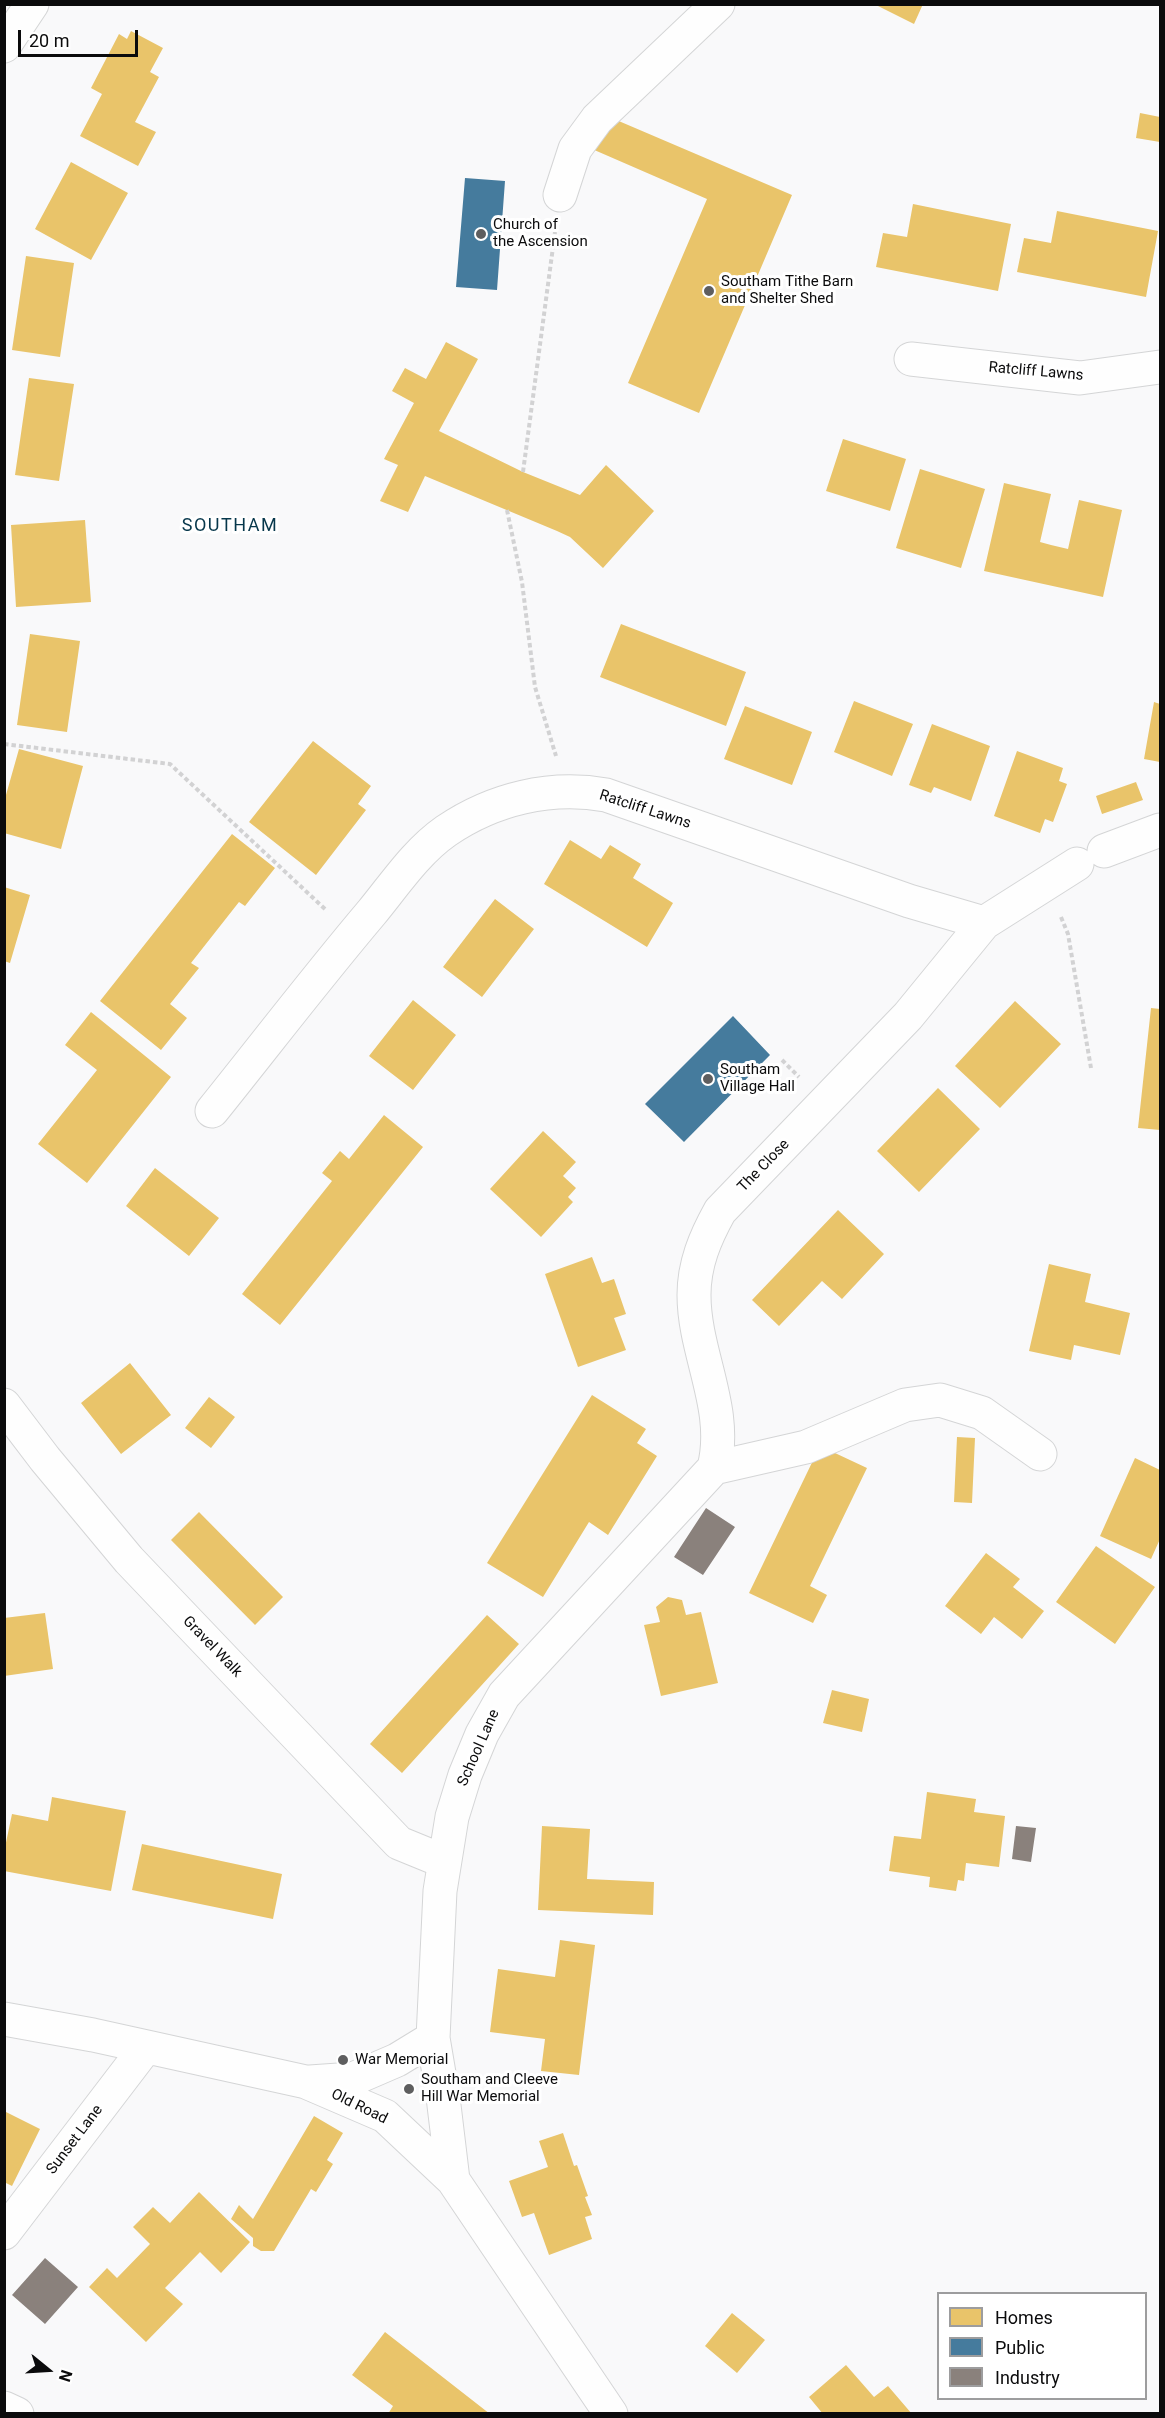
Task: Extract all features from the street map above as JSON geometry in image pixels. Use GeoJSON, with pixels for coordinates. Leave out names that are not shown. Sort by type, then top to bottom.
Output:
{"type":"FeatureCollection","features":[{"type":"Feature","properties":{"kind":"street"},"geometry":{"type":"LineString","coordinates":[[4,46],[32,4]]}},
{"type":"Feature","properties":{"kind":"street"},"geometry":{"type":"LineString","coordinates":[[560,195],[575,149],[597,119],[718,4]]}},
{"type":"Feature","properties":{"kind":"street","name":"Ratcliff Lawns"},"geometry":{"type":"LineString","coordinates":[[910,359],[1080,378],[1161,367]]}},
{"type":"Feature","properties":{"kind":"street","name":"Ratcliff Lawns"},"geometry":{"type":"LineString","coordinates":[[212,1111],[422,851],[445,832],[470,816],[497,804],[530,795],[564,791],[606,795],[909,901],[984,923]]}},
{"type":"Feature","properties":{"kind":"street"},"geometry":{"type":"LineString","coordinates":[[984,923],[1090,857],[1161,830]]}},
{"type":"Feature","properties":{"kind":"street","name":"The Close"},"geometry":{"type":"LineString","coordinates":[[714,1468],[719,1450],[719,1433],[694,1296],[696,1270],[710,1230],[720,1212],[908,1016],[984,923]]}},
{"type":"Feature","properties":{"kind":"street"},"geometry":{"type":"LineString","coordinates":[[714,1468],[806,1447],[905,1405],[940,1400],[982,1413],[1040,1454]]}},
{"type":"Feature","properties":{"kind":"street","name":"Gravel Walk"},"geometry":{"type":"LineString","coordinates":[[4,1405],[45,1459],[129,1560],[399,1843],[443,1861]]}},
{"type":"Feature","properties":{"kind":"street","name":"School Lane"},"geometry":{"type":"LineString","coordinates":[[453,2180],[432,2038],[443,1861],[452,1817],[465,1775],[482,1734],[504,1695],[714,1468]]}},
{"type":"Feature","properties":{"kind":"street","name":"Old Road"},"geometry":{"type":"LineString","coordinates":[[4,2019],[306,2082],[385,2116],[453,2180],[611,2414]]}},
{"type":"Feature","properties":{"kind":"street"},"geometry":{"type":"LineString","coordinates":[[306,2082],[353,2079],[397,2060],[432,2038]]}},
{"type":"Feature","properties":{"kind":"street","name":"Sunset Lane"},"geometry":{"type":"LineString","coordinates":[[4,2233],[146,2047]]}},
{"type":"Feature","properties":{"kind":"street"},"geometry":{"type":"LineString","coordinates":[[4,2408],[18,2414]]}},
{"type":"Feature","properties":{"kind":"path"},"geometry":{"type":"LineString","coordinates":[[523,472],[560,195]]}},
{"type":"Feature","properties":{"kind":"path"},"geometry":{"type":"LineString","coordinates":[[507,510],[522,582],[535,687],[551,737]]}},
{"type":"Feature","properties":{"kind":"path"},"geometry":{"type":"LineString","coordinates":[[4,744],[170,764],[352,935]]}},
{"type":"Feature","properties":{"kind":"path"},"geometry":{"type":"LineString","coordinates":[[1045,884],[1068,934],[1090,1068]]}},
{"type":"Feature","properties":{"kind":"building: Homes"},"geometry":{"type":"Polygon","coordinates":[[[874,4],[923,4],[914,24],[874,4]]]}},
{"type":"Feature","properties":{"kind":"building: Homes"},"geometry":{"type":"Polygon","coordinates":[[[131,31],[163,48],[150,72],[159,77],[135,122],[156,132],[138,166],[80,136],[102,94],[91,88],[119,34],[127,39],[131,31]]]}},
{"type":"Feature","properties":{"kind":"building: Homes"},"geometry":{"type":"Polygon","coordinates":[[[1140,113],[1160,117],[1160,142],[1136,138],[1140,113]]]}},
{"type":"Feature","properties":{"kind":"building: Homes","name":"Southam Tithe Barn and Shelter Shed"},"geometry":{"type":"Polygon","coordinates":[[[607,116],[792,195],[699,413],[628,383],[707,199],[592,149],[607,116]]]}},
{"type":"Feature","properties":{"kind":"building: Homes"},"geometry":{"type":"Polygon","coordinates":[[[71,162],[128,193],[91,260],[35,229],[71,162]]]}},
{"type":"Feature","properties":{"kind":"building: Homes"},"geometry":{"type":"Polygon","coordinates":[[[913,204],[1011,224],[998,291],[876,267],[883,233],[907,237],[913,204]]]}},
{"type":"Feature","properties":{"kind":"building: Homes"},"geometry":{"type":"Polygon","coordinates":[[[1057,211],[1158,231],[1146,297],[1017,272],[1024,238],[1051,243],[1057,211]]]}},
{"type":"Feature","properties":{"kind":"building: Homes"},"geometry":{"type":"Polygon","coordinates":[[[26,256],[74,263],[60,357],[12,350],[26,256]]]}},
{"type":"Feature","properties":{"kind":"building: Homes"},"geometry":{"type":"Polygon","coordinates":[[[446,342],[478,359],[439,431],[523,472],[580,495],[606,465],[654,511],[603,568],[570,537],[425,476],[408,512],[380,501],[398,465],[384,459],[414,403],[392,391],[405,368],[426,379],[446,342]]]}},
{"type":"Feature","properties":{"kind":"building: Homes"},"geometry":{"type":"Polygon","coordinates":[[[29,378],[74,384],[59,481],[15,475],[29,378]]]}},
{"type":"Feature","properties":{"kind":"building: Homes"},"geometry":{"type":"Polygon","coordinates":[[[843,439],[906,459],[890,511],[826,491],[843,439]]]}},
{"type":"Feature","properties":{"kind":"building: Homes"},"geometry":{"type":"Polygon","coordinates":[[[920,469],[985,489],[961,568],[896,548],[920,469]]]}},
{"type":"Feature","properties":{"kind":"building: Homes"},"geometry":{"type":"Polygon","coordinates":[[[1004,483],[1051,494],[1040,542],[1068,549],[1079,500],[1122,510],[1103,597],[984,571],[1004,483]]]}},
{"type":"Feature","properties":{"kind":"building: Homes"},"geometry":{"type":"Polygon","coordinates":[[[85,520],[91,602],[16,607],[11,525],[85,520]]]}},
{"type":"Feature","properties":{"kind":"building: Homes"},"geometry":{"type":"Polygon","coordinates":[[[621,624],[746,672],[726,726],[600,677],[621,624]]]}},
{"type":"Feature","properties":{"kind":"building: Homes"},"geometry":{"type":"Polygon","coordinates":[[[30,634],[80,641],[67,732],[17,725],[30,634]]]}},
{"type":"Feature","properties":{"kind":"building: Homes"},"geometry":{"type":"Polygon","coordinates":[[[854,701],[913,724],[892,776],[834,752],[854,701]]]}},
{"type":"Feature","properties":{"kind":"building: Homes"},"geometry":{"type":"Polygon","coordinates":[[[1154,702],[1160,704],[1160,762],[1144,759],[1154,702]]]}},
{"type":"Feature","properties":{"kind":"building: Homes"},"geometry":{"type":"Polygon","coordinates":[[[745,706],[812,732],[792,785],[724,759],[745,706]]]}},
{"type":"Feature","properties":{"kind":"building: Homes"},"geometry":{"type":"Polygon","coordinates":[[[932,724],[990,746],[971,801],[934,787],[931,793],[909,785],[932,724]]]}},
{"type":"Feature","properties":{"kind":"building: Homes"},"geometry":{"type":"Polygon","coordinates":[[[313,741],[371,786],[358,804],[366,810],[316,875],[249,822],[313,741]]]}},
{"type":"Feature","properties":{"kind":"building: Homes"},"geometry":{"type":"Polygon","coordinates":[[[19,749],[83,766],[61,849],[4,833],[4,802],[19,749]]]}},
{"type":"Feature","properties":{"kind":"building: Homes"},"geometry":{"type":"Polygon","coordinates":[[[1017,751],[1063,768],[1059,781],[1067,784],[1053,822],[1045,819],[1040,833],[994,816],[1017,751]]]}},
{"type":"Feature","properties":{"kind":"building: Homes"},"geometry":{"type":"Polygon","coordinates":[[[1136,782],[1143,800],[1102,814],[1096,796],[1136,782]]]}},
{"type":"Feature","properties":{"kind":"building: Homes"},"geometry":{"type":"Polygon","coordinates":[[[232,834],[275,868],[245,906],[239,902],[191,963],[199,968],[170,1004],[187,1018],[161,1050],[100,1001],[232,834]]]}},
{"type":"Feature","properties":{"kind":"building: Homes"},"geometry":{"type":"Polygon","coordinates":[[[570,840],[601,859],[610,845],[641,864],[633,878],[673,903],[647,947],[544,884],[570,840]]]}},
{"type":"Feature","properties":{"kind":"building: Homes"},"geometry":{"type":"Polygon","coordinates":[[[4,887],[30,895],[10,963],[4,961],[4,887]]]}},
{"type":"Feature","properties":{"kind":"building: Homes"},"geometry":{"type":"Polygon","coordinates":[[[495,899],[534,929],[482,997],[443,967],[495,899]]]}},
{"type":"Feature","properties":{"kind":"building: Homes"},"geometry":{"type":"Polygon","coordinates":[[[413,1000],[456,1035],[413,1090],[369,1056],[413,1000]]]}},
{"type":"Feature","properties":{"kind":"building: Homes"},"geometry":{"type":"Polygon","coordinates":[[[1015,1001],[1061,1044],[1000,1108],[955,1066],[1015,1001]]]}},
{"type":"Feature","properties":{"kind":"building: Homes"},"geometry":{"type":"Polygon","coordinates":[[[1151,1008],[1160,1009],[1160,1130],[1138,1128],[1151,1008]]]}},
{"type":"Feature","properties":{"kind":"building: Homes"},"geometry":{"type":"Polygon","coordinates":[[[91,1012],[171,1077],[87,1183],[38,1144],[97,1070],[65,1045],[91,1012]]]}},
{"type":"Feature","properties":{"kind":"building: Homes"},"geometry":{"type":"Polygon","coordinates":[[[938,1088],[980,1129],[919,1192],[877,1151],[938,1088]]]}},
{"type":"Feature","properties":{"kind":"building: Homes"},"geometry":{"type":"Polygon","coordinates":[[[384,1115],[423,1147],[280,1325],[242,1294],[332,1181],[322,1173],[340,1151],[349,1159],[384,1115]]]}},
{"type":"Feature","properties":{"kind":"building: Homes"},"geometry":{"type":"Polygon","coordinates":[[[543,1131],[576,1162],[563,1176],[576,1188],[568,1197],[573,1202],[541,1237],[490,1189],[543,1131]]]}},
{"type":"Feature","properties":{"kind":"building: Homes"},"geometry":{"type":"Polygon","coordinates":[[[155,1168],[219,1218],[189,1256],[126,1206],[155,1168]]]}},
{"type":"Feature","properties":{"kind":"building: Homes"},"geometry":{"type":"Polygon","coordinates":[[[838,1210],[884,1254],[842,1299],[822,1281],[779,1326],[752,1300],[838,1210]]]}},
{"type":"Feature","properties":{"kind":"building: Homes"},"geometry":{"type":"Polygon","coordinates":[[[592,1257],[602,1283],[614,1279],[626,1314],[614,1318],[626,1350],[578,1367],[545,1274],[592,1257]]]}},
{"type":"Feature","properties":{"kind":"building: Homes"},"geometry":{"type":"Polygon","coordinates":[[[1049,1264],[1091,1274],[1085,1302],[1130,1313],[1120,1355],[1074,1345],[1071,1360],[1029,1351],[1049,1264]]]}},
{"type":"Feature","properties":{"kind":"building: Homes"},"geometry":{"type":"Polygon","coordinates":[[[130,1363],[171,1415],[121,1454],[81,1403],[130,1363]]]}},
{"type":"Feature","properties":{"kind":"building: Homes"},"geometry":{"type":"Polygon","coordinates":[[[592,1395],[646,1429],[637,1443],[657,1456],[608,1535],[589,1522],[543,1597],[487,1563],[592,1395]]]}},
{"type":"Feature","properties":{"kind":"building: Homes"},"geometry":{"type":"Polygon","coordinates":[[[209,1397],[235,1417],[211,1448],[185,1428],[209,1397]]]}},
{"type":"Feature","properties":{"kind":"building: Homes"},"geometry":{"type":"Polygon","coordinates":[[[957,1437],[975,1438],[972,1503],[954,1502],[957,1437]]]}},
{"type":"Feature","properties":{"kind":"building: Homes"},"geometry":{"type":"Polygon","coordinates":[[[820,1446],[867,1468],[810,1586],[827,1595],[813,1623],[749,1593],[820,1446]]]}},
{"type":"Feature","properties":{"kind":"building: Homes"},"geometry":{"type":"Polygon","coordinates":[[[1135,1458],[1160,1470],[1160,1539],[1151,1559],[1100,1536],[1135,1458]]]}},
{"type":"Feature","properties":{"kind":"building: Homes"},"geometry":{"type":"Polygon","coordinates":[[[199,1512],[283,1597],[255,1625],[171,1540],[199,1512]]]}},
{"type":"Feature","properties":{"kind":"building: Homes"},"geometry":{"type":"Polygon","coordinates":[[[1096,1546],[1155,1587],[1115,1644],[1056,1602],[1096,1546]]]}},
{"type":"Feature","properties":{"kind":"building: Homes"},"geometry":{"type":"Polygon","coordinates":[[[986,1553],[1020,1579],[1013,1587],[1044,1611],[1022,1639],[994,1617],[981,1634],[945,1606],[986,1553]]]}},
{"type":"Feature","properties":{"kind":"building: Homes"},"geometry":{"type":"Polygon","coordinates":[[[668,1597],[682,1600],[686,1615],[701,1612],[718,1683],[661,1696],[644,1625],[660,1622],[656,1607],[668,1597]]]}},
{"type":"Feature","properties":{"kind":"building: Homes"},"geometry":{"type":"Polygon","coordinates":[[[45,1613],[53,1669],[4,1676],[4,1618],[45,1613]]]}},
{"type":"Feature","properties":{"kind":"building: Homes"},"geometry":{"type":"Polygon","coordinates":[[[487,1615],[519,1644],[402,1773],[370,1744],[487,1615]]]}},
{"type":"Feature","properties":{"kind":"building: Homes"},"geometry":{"type":"Polygon","coordinates":[[[832,1690],[869,1699],[862,1732],[823,1723],[832,1690]]]}},
{"type":"Feature","properties":{"kind":"building: Homes"},"geometry":{"type":"Polygon","coordinates":[[[927,1792],[976,1799],[974,1812],[1005,1816],[999,1867],[966,1863],[964,1881],[958,1880],[956,1891],[929,1887],[930,1877],[889,1871],[894,1836],[921,1839],[927,1792]]]}},
{"type":"Feature","properties":{"kind":"building: Homes"},"geometry":{"type":"Polygon","coordinates":[[[52,1797],[126,1811],[111,1891],[4,1871],[4,1852],[12,1814],[48,1821],[52,1797]]]}},
{"type":"Feature","properties":{"kind":"building: Homes"},"geometry":{"type":"Polygon","coordinates":[[[542,1826],[590,1829],[587,1879],[654,1882],[653,1915],[538,1910],[542,1826]]]}},
{"type":"Feature","properties":{"kind":"building: Homes"},"geometry":{"type":"Polygon","coordinates":[[[142,1844],[282,1874],[273,1919],[132,1890],[142,1844]]]}},
{"type":"Feature","properties":{"kind":"building: Homes"},"geometry":{"type":"Polygon","coordinates":[[[560,1940],[595,1945],[579,2075],[541,2071],[545,2039],[490,2032],[498,1969],[555,1977],[560,1940]]]}},
{"type":"Feature","properties":{"kind":"building: Homes"},"geometry":{"type":"Polygon","coordinates":[[[4,2111],[40,2129],[12,2186],[4,2182],[4,2111]]]}},
{"type":"Feature","properties":{"kind":"building: Homes"},"geometry":{"type":"Polygon","coordinates":[[[314,2116],[343,2133],[327,2160],[333,2164],[316,2192],[311,2189],[274,2251],[261,2251],[253,2246],[253,2238],[231,2219],[239,2205],[253,2219],[314,2116]]]}},
{"type":"Feature","properties":{"kind":"building: Homes"},"geometry":{"type":"Polygon","coordinates":[[[563,2133],[574,2166],[577,2165],[588,2196],[585,2197],[592,2215],[585,2217],[592,2239],[549,2255],[534,2213],[522,2217],[509,2181],[548,2167],[539,2141],[563,2133]]]}},
{"type":"Feature","properties":{"kind":"building: Homes"},"geometry":{"type":"Polygon","coordinates":[[[199,2192],[250,2242],[221,2273],[200,2252],[165,2288],[183,2304],[146,2342],[89,2287],[107,2268],[117,2278],[150,2244],[133,2227],[153,2207],[170,2223],[199,2192]]]}},
{"type":"Feature","properties":{"kind":"building: Homes"},"geometry":{"type":"Polygon","coordinates":[[[732,2313],[765,2340],[737,2373],[705,2346],[732,2313]]]}},
{"type":"Feature","properties":{"kind":"building: Homes"},"geometry":{"type":"Polygon","coordinates":[[[385,2332],[490,2414],[388,2414],[393,2406],[352,2375],[385,2332]]]}},
{"type":"Feature","properties":{"kind":"building: Homes"},"geometry":{"type":"Polygon","coordinates":[[[846,2365],[874,2397],[888,2386],[912,2414],[823,2414],[809,2397],[846,2365]]]}},
{"type":"Feature","properties":{"kind":"building: Public","name":"Church of the Ascension"},"geometry":{"type":"Polygon","coordinates":[[[465,178],[505,181],[497,290],[456,287],[465,178]]]}},
{"type":"Feature","properties":{"kind":"building: Public","name":"Southam Village Hall"},"geometry":{"type":"Polygon","coordinates":[[[733,1016],[770,1055],[684,1142],[645,1104],[733,1016]]]}},
{"type":"Feature","properties":{"kind":"building: Industry"},"geometry":{"type":"Polygon","coordinates":[[[706,1508],[735,1527],[703,1575],[674,1557],[706,1508]]]}},
{"type":"Feature","properties":{"kind":"building: Industry"},"geometry":{"type":"Polygon","coordinates":[[[1016,1826],[1036,1828],[1031,1862],[1012,1859],[1016,1826]]]}},
{"type":"Feature","properties":{"kind":"building: Industry"},"geometry":{"type":"Polygon","coordinates":[[[45,2258],[78,2287],[45,2324],[12,2295],[45,2258]]]}},
{"type":"Feature","properties":{"kind":"place","name":"Church of the Ascension"},"geometry":{"type":"Point","coordinates":[481,234]}},
{"type":"Feature","properties":{"kind":"place","name":"Southam Tithe Barn and Shelter Shed"},"geometry":{"type":"Point","coordinates":[709,291]}},
{"type":"Feature","properties":{"kind":"place","name":"Southam Village Hall"},"geometry":{"type":"Point","coordinates":[708,1079]}},
{"type":"Feature","properties":{"kind":"place","name":"War Memorial"},"geometry":{"type":"Point","coordinates":[343,2060]}},
{"type":"Feature","properties":{"kind":"place","name":"Southam and Cleeve Hill War Memorial"},"geometry":{"type":"Point","coordinates":[409,2089]}},
{"type":"Feature","properties":{"kind":"district","name":"SOUTHAM"},"geometry":{"type":"Point","coordinates":[230,526]}}]}
